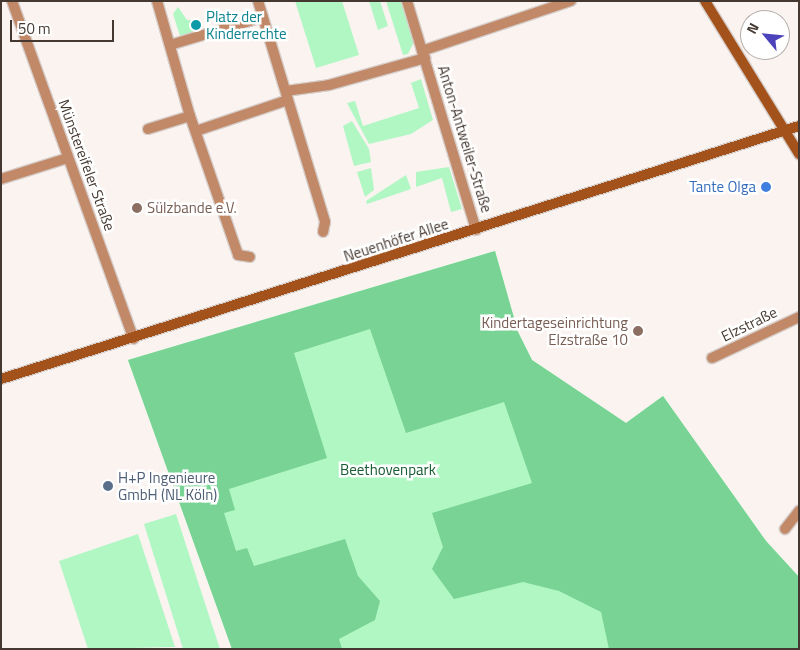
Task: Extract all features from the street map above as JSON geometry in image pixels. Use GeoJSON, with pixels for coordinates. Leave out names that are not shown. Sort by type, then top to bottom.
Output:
{"type":"FeatureCollection","features":[{"type":"Feature","properties":{"kind":"street","name":"Münstereifeler Straße"},"geometry":{"type":"LineString","coordinates":[[12,1],[134,339]]}},
{"type":"Feature","properties":{"kind":"street"},"geometry":{"type":"LineString","coordinates":[[157,1],[190,116],[238,255],[250,257]]}},
{"type":"Feature","properties":{"kind":"street"},"geometry":{"type":"LineString","coordinates":[[258,1],[325,222],[323,232]]}},
{"type":"Feature","properties":{"kind":"street","name":"Anton-Antweiler-Straße"},"geometry":{"type":"LineString","coordinates":[[407,1],[476,230]]}},
{"type":"Feature","properties":{"kind":"street"},"geometry":{"type":"LineString","coordinates":[[423,54],[571,1]]}},
{"type":"Feature","properties":{"kind":"street"},"geometry":{"type":"LineString","coordinates":[[705,1],[799,154]]}},
{"type":"Feature","properties":{"kind":"street"},"geometry":{"type":"LineString","coordinates":[[170,45],[263,17]]}},
{"type":"Feature","properties":{"kind":"street","name":"Anton-Antweiler-Straße"},"geometry":{"type":"LineString","coordinates":[[287,95],[328,85],[423,54]]}},
{"type":"Feature","properties":{"kind":"street"},"geometry":{"type":"LineString","coordinates":[[196,131],[287,95]]}},
{"type":"Feature","properties":{"kind":"street"},"geometry":{"type":"LineString","coordinates":[[148,129],[190,116]]}},
{"type":"Feature","properties":{"kind":"street","name":"Neuenhöfer Allee"},"geometry":{"type":"LineString","coordinates":[[1,379],[134,339],[799,126]]}},
{"type":"Feature","properties":{"kind":"street"},"geometry":{"type":"LineString","coordinates":[[1,179],[68,158]]}},
{"type":"Feature","properties":{"kind":"street","name":"Elzstraße"},"geometry":{"type":"LineString","coordinates":[[712,358],[799,316]]}},
{"type":"Feature","properties":{"kind":"street"},"geometry":{"type":"LineString","coordinates":[[786,529],[799,511]]}},
{"type":"Feature","properties":{"kind":"green space"},"geometry":{"type":"Polygon","coordinates":[[[295,1],[342,1],[359,55],[316,68],[295,1]]]}},
{"type":"Feature","properties":{"kind":"green space"},"geometry":{"type":"Polygon","coordinates":[[[369,1],[380,1],[388,26],[378,30],[369,1]]]}},
{"type":"Feature","properties":{"kind":"green space"},"geometry":{"type":"Polygon","coordinates":[[[386,1],[401,1],[414,42],[408,54],[403,55],[386,1]]]}},
{"type":"Feature","properties":{"kind":"green space"},"geometry":{"type":"Polygon","coordinates":[[[178,7],[187,20],[193,20],[200,30],[180,36],[173,14],[178,7]]]}},
{"type":"Feature","properties":{"kind":"green space"},"geometry":{"type":"Polygon","coordinates":[[[421,79],[433,120],[411,134],[369,144],[347,103],[355,101],[363,126],[419,108],[411,83],[421,79]]]}},
{"type":"Feature","properties":{"kind":"green space"},"geometry":{"type":"Polygon","coordinates":[[[352,121],[369,149],[371,162],[354,166],[343,126],[352,121]]]}},
{"type":"Feature","properties":{"kind":"green space"},"geometry":{"type":"Polygon","coordinates":[[[449,167],[462,209],[451,212],[442,178],[416,187],[416,172],[449,167]]]}},
{"type":"Feature","properties":{"kind":"green space"},"geometry":{"type":"Polygon","coordinates":[[[371,168],[374,190],[365,197],[357,172],[371,168]]]}},
{"type":"Feature","properties":{"kind":"green space"},"geometry":{"type":"Polygon","coordinates":[[[406,175],[411,189],[367,204],[366,201],[406,175]]]}},
{"type":"Feature","properties":{"kind":"green space","name":"Beethovenpark"},"geometry":{"type":"Polygon","coordinates":[[[495,251],[518,332],[532,360],[626,423],[663,396],[766,541],[799,577],[799,649],[232,649],[128,360],[495,251]]]}},
{"type":"Feature","properties":{"kind":"green space","name":"Beethovenpark"},"geometry":{"type":"Polygon","coordinates":[[[495,251],[518,332],[532,360],[626,423],[663,396],[766,541],[799,577],[799,649],[609,649],[601,612],[559,591],[523,582],[454,599],[432,569],[443,547],[432,513],[532,483],[504,402],[406,433],[370,329],[294,353],[327,458],[229,489],[235,510],[224,513],[236,551],[247,548],[254,566],[345,539],[358,576],[380,601],[375,620],[339,639],[342,649],[232,649],[128,360],[495,251]]]}},
{"type":"Feature","properties":{"kind":"green space"},"geometry":{"type":"Polygon","coordinates":[[[176,514],[220,649],[183,649],[144,524],[176,514]]]}},
{"type":"Feature","properties":{"kind":"green space"},"geometry":{"type":"Polygon","coordinates":[[[138,534],[175,647],[88,649],[59,561],[138,534]]]}},
{"type":"Feature","properties":{"kind":"place","name":"Platz der Kinderrechte"},"geometry":{"type":"Point","coordinates":[196,25]}},
{"type":"Feature","properties":{"kind":"place","name":"Tante Olga"},"geometry":{"type":"Point","coordinates":[766,187]}},
{"type":"Feature","properties":{"kind":"place","name":"Sülzbande e.V."},"geometry":{"type":"Point","coordinates":[137,208]}},
{"type":"Feature","properties":{"kind":"place","name":"Kindertageseinrichtung Elzstraße 10"},"geometry":{"type":"Point","coordinates":[638,331]}},
{"type":"Feature","properties":{"kind":"place","name":"H+P Ingenieure GmbH (NL Köln)"},"geometry":{"type":"Point","coordinates":[108,486]}}]}
